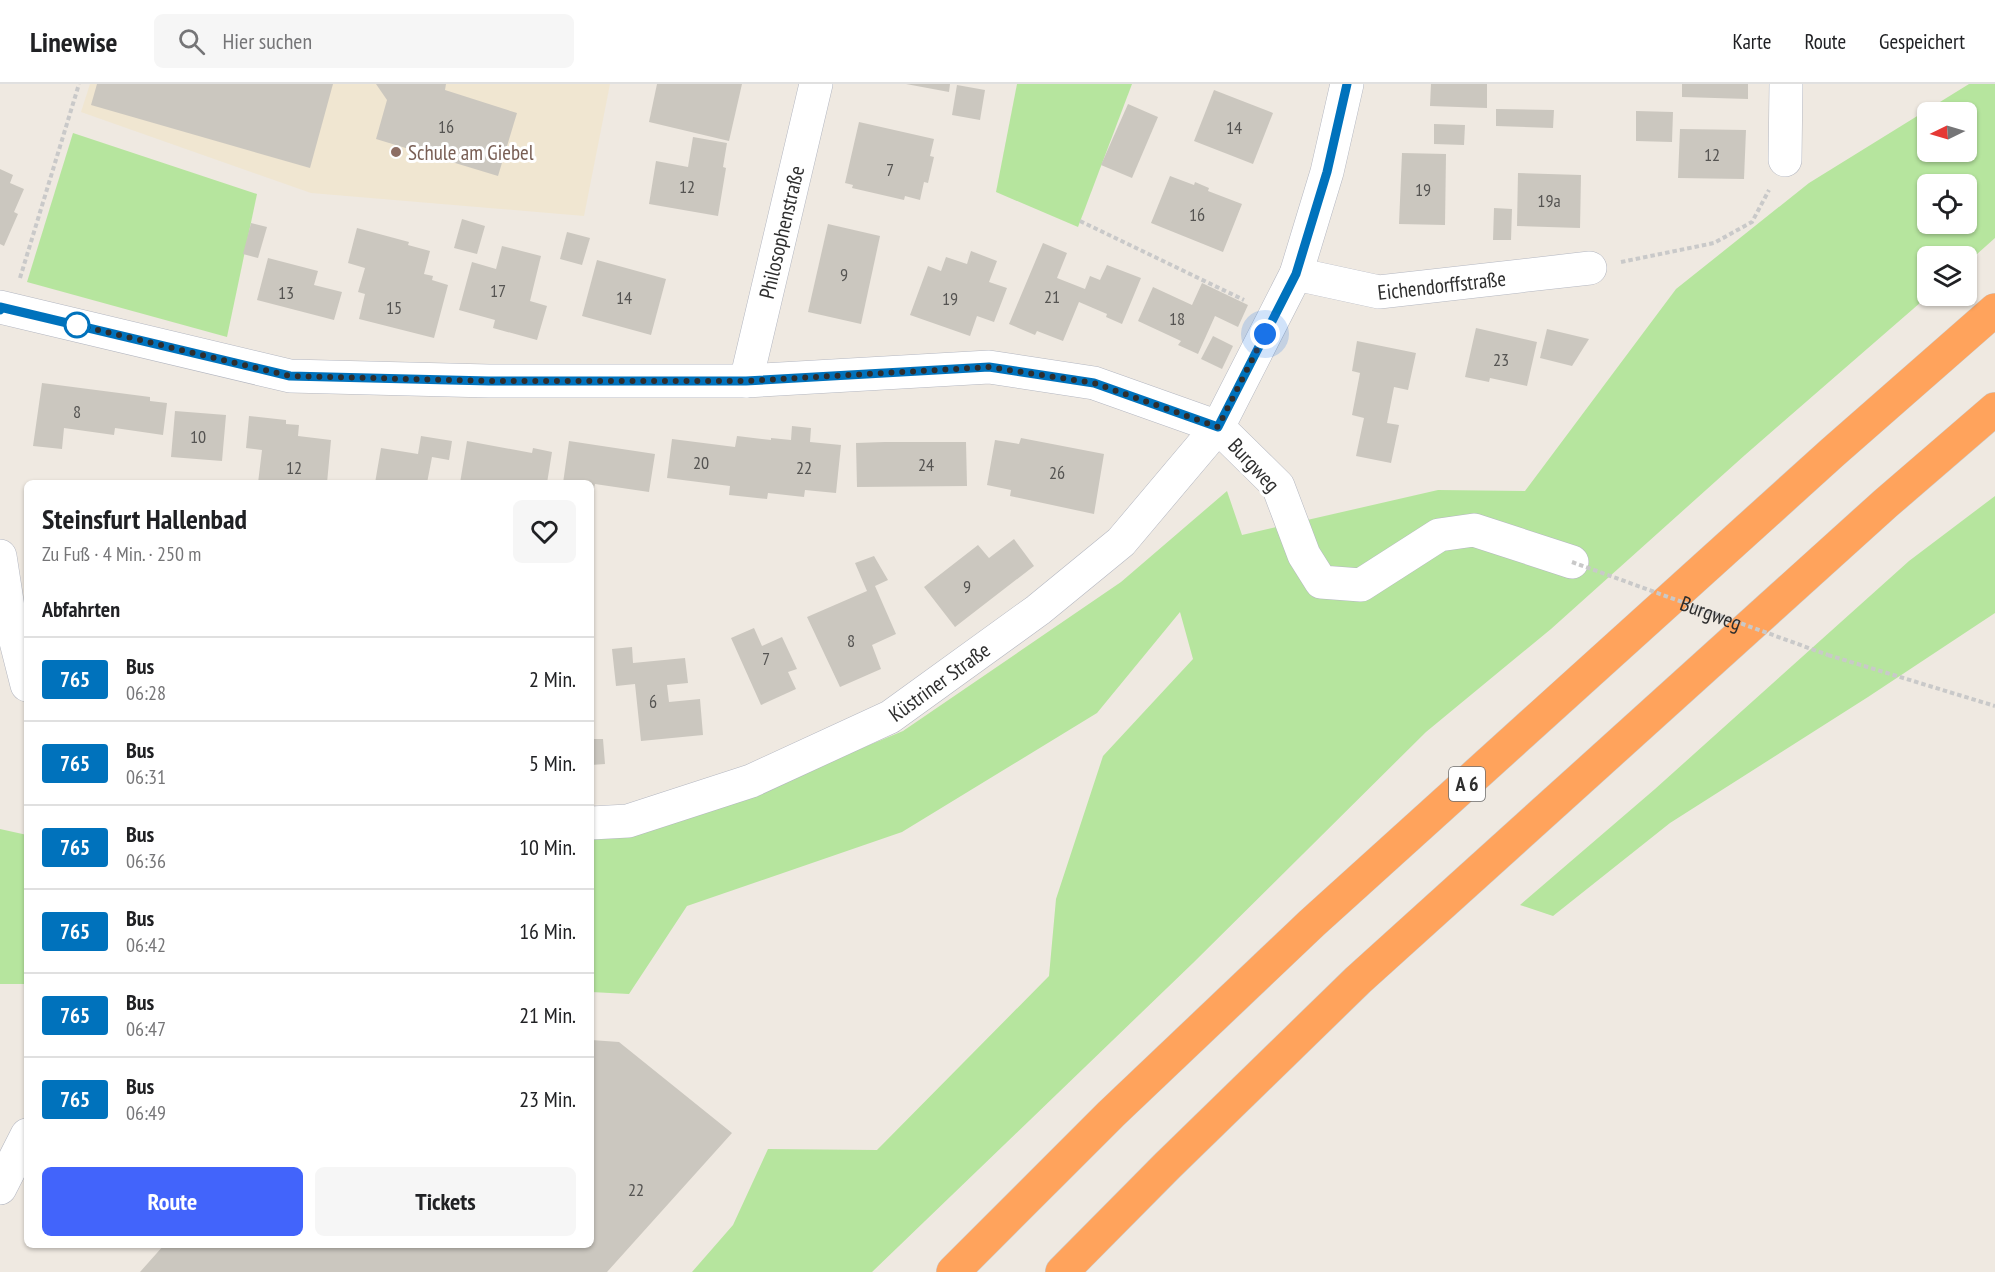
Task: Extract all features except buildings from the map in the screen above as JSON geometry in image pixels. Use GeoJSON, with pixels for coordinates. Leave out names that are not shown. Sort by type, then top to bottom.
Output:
{"type":"FeatureCollection","features":[{"type":"Feature","properties":{"kind":"highway","name":"A 6"},"geometry":{"type":"LineString","coordinates":[[952,1272],[1111,1114],[1312,923],[1833,452],[1995,310]]}},
{"type":"Feature","properties":{"kind":"highway"},"geometry":{"type":"LineString","coordinates":[[1062,1272],[1358,980],[1886,503],[1995,409]]}},
{"type":"Feature","properties":{"kind":"street","name":"Philosophenstraße"},"geometry":{"type":"LineString","coordinates":[[746,381],[816,84]]}},
{"type":"Feature","properties":{"kind":"street"},"geometry":{"type":"LineString","coordinates":[[1218,427],[1296,274],[1327,172],[1347,84]]}},
{"type":"Feature","properties":{"kind":"street"},"geometry":{"type":"LineString","coordinates":[[1785,160],[1786,84]]}},
{"type":"Feature","properties":{"kind":"street","name":"Eichendorffstraße"},"geometry":{"type":"LineString","coordinates":[[1296,274],[1379,292],[1590,268]]}},
{"type":"Feature","properties":{"kind":"street","name":"Burgweg"},"geometry":{"type":"LineString","coordinates":[[2,309],[290,376],[489,381],[746,381],[989,367],[1094,383],[1218,427],[1278,486],[1304,555],[1321,582],[1361,585],[1439,535],[1474,530],[1572,562]]}},
{"type":"Feature","properties":{"kind":"street","name":"Küstriner Straße"},"geometry":{"type":"LineString","coordinates":[[594,824],[628,821],[751,781],[890,717],[1038,610],[1121,542],[1218,427]]}},
{"type":"Feature","properties":{"kind":"street"},"geometry":{"type":"LineString","coordinates":[[0,556],[5,615],[24,675]]}},
{"type":"Feature","properties":{"kind":"street"},"geometry":{"type":"LineString","coordinates":[[0,1188],[24,1141]]}},
{"type":"Feature","properties":{"kind":"path"},"geometry":{"type":"LineString","coordinates":[[2,309],[79,84]]}},
{"type":"Feature","properties":{"kind":"path"},"geometry":{"type":"LineString","coordinates":[[1590,268],[1714,243],[1752,222],[1785,160]]}},
{"type":"Feature","properties":{"kind":"path"},"geometry":{"type":"LineString","coordinates":[[1080,221],[1275,315]]}},
{"type":"Feature","properties":{"kind":"path","name":"Burgweg"},"geometry":{"type":"LineString","coordinates":[[1572,562],[1828,655],[1995,706]]}},
{"type":"Feature","properties":{"kind":"shaded area","name":"Schule am Giebel"},"geometry":{"type":"Polygon","coordinates":[[[90,84],[610,84],[584,216],[311,193],[81,112],[90,84]]]}},
{"type":"Feature","properties":{"kind":"green space"},"geometry":{"type":"Polygon","coordinates":[[[1017,84],[1132,84],[1078,227],[996,192],[1017,84]]]}},
{"type":"Feature","properties":{"kind":"green space"},"geometry":{"type":"Polygon","coordinates":[[[1969,84],[1995,84],[1995,238],[1977,254],[1977,246],[1917,246],[1917,306],[1745,455],[1551,629],[1426,732],[1193,963],[872,1272],[692,1272],[733,1225],[768,1149],[877,1150],[1049,976],[1056,899],[1103,756],[1193,659],[1180,612],[1097,713],[902,832],[687,906],[629,994],[594,992],[594,837],[708,812],[903,731],[1121,582],[1227,491],[1242,535],[1438,490],[1525,491],[1676,289],[1809,183],[1917,116],[1917,162],[1977,162],[1977,102],[1940,102],[1969,84]]]}},
{"type":"Feature","properties":{"kind":"green space"},"geometry":{"type":"Polygon","coordinates":[[[73,133],[257,194],[227,337],[27,282],[73,133]]]}},
{"type":"Feature","properties":{"kind":"green space"},"geometry":{"type":"Polygon","coordinates":[[[1995,496],[1995,613],[1670,823],[1553,916],[1520,905],[1655,789],[1909,561],[1995,496]]]}},
{"type":"Feature","properties":{"kind":"green space"},"geometry":{"type":"Polygon","coordinates":[[[0,829],[24,834],[24,984],[0,984],[0,829]]]}},
{"type":"Feature","properties":{"kind":"bus line","name":"765"},"geometry":{"type":"LineString","coordinates":[[0,310],[0,307],[290,376],[489,381],[746,381],[989,367],[1094,383],[1218,427],[1296,274],[1327,172],[1347,84]]}},
{"type":"Feature","properties":{"kind":"place","name":"Schule am Giebel"},"geometry":{"type":"Point","coordinates":[396,152]}},
{"type":"Feature","properties":{"kind":"route"},"geometry":{"type":"LineString","coordinates":[[77,325],[290,376],[489,381],[746,381],[989,367],[1094,383],[1218,427],[1265,334]]}}]}
